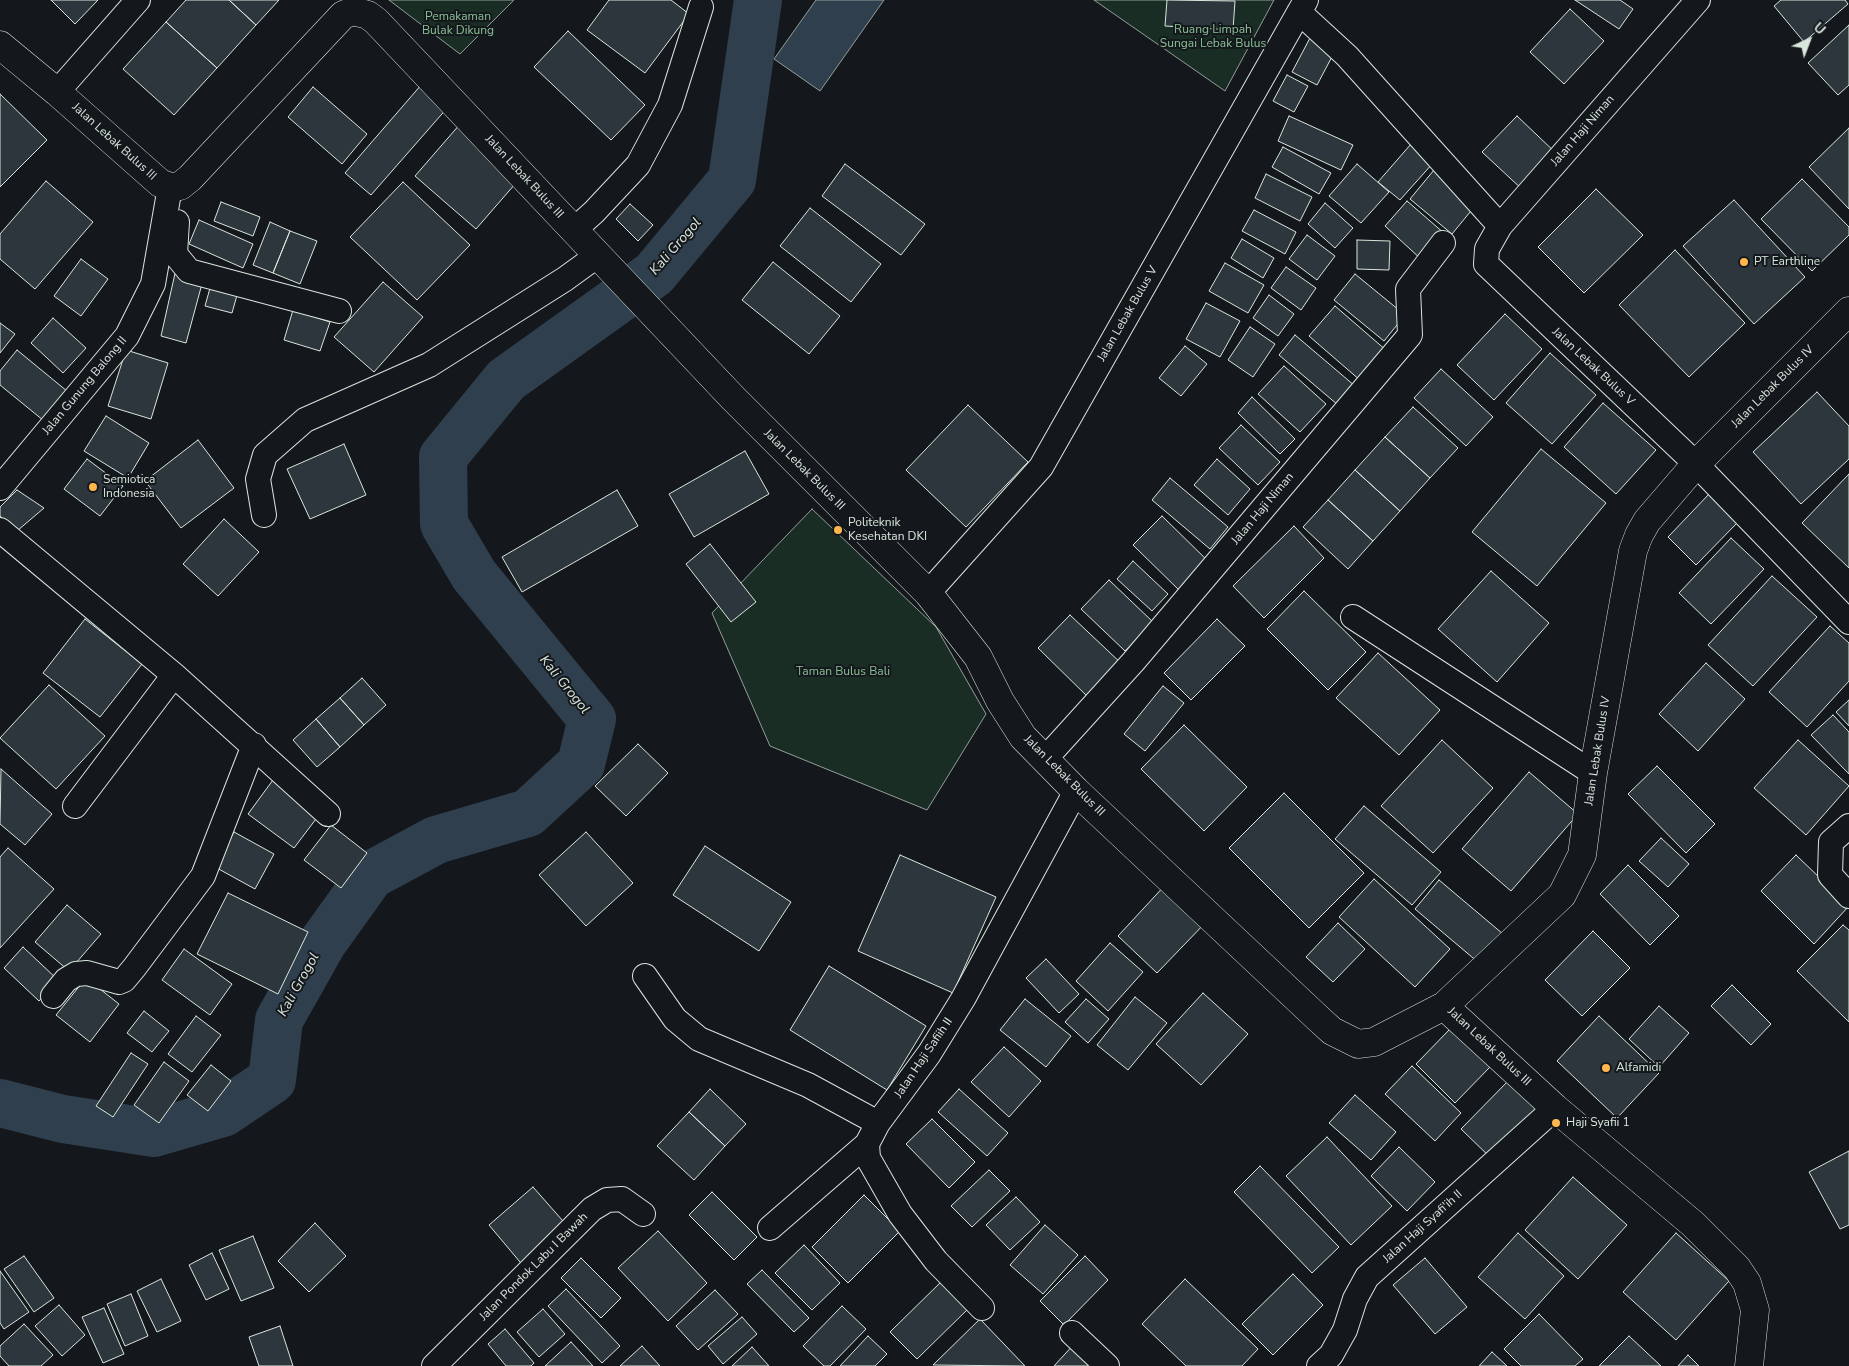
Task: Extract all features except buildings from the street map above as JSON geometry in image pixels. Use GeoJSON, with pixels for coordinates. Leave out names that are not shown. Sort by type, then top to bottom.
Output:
{"type":"FeatureCollection","features":[{"type":"Feature","properties":{"kind":"street"},"geometry":{"type":"LineString","coordinates":[[57,92],[138,0]]}},
{"type":"Feature","properties":{"kind":"street","name":"Jalan Haji Niman"},"geometry":{"type":"LineString","coordinates":[[1490,270],[1485,256],[1500,226],[1698,0]]}},
{"type":"Feature","properties":{"kind":"street","name":"Jalan Lebak Bulus V"},"geometry":{"type":"LineString","coordinates":[[928,593],[1042,467],[1302,6],[1500,226]]}},
{"type":"Feature","properties":{"kind":"street"},"geometry":{"type":"LineString","coordinates":[[574,230],[594,212],[638,165],[670,105],[701,7]]}},
{"type":"Feature","properties":{"kind":"street","name":"Jalan Lebak Bulus III"},"geometry":{"type":"LineString","coordinates":[[0,45],[57,92],[160,184],[175,186],[190,178],[343,15],[353,11],[368,15],[376,21],[747,412],[928,593],[978,657],[1000,701],[1023,737],[1076,791],[1321,1021],[1344,1038],[1358,1044],[1374,1042],[1444,1006],[1555,1108],[1693,1224],[1737,1268],[1747,1282],[1755,1310],[1749,1366]]}},
{"type":"Feature","properties":{"kind":"street"},"geometry":{"type":"LineString","coordinates":[[175,186],[175,254],[189,271],[339,311]]}},
{"type":"Feature","properties":{"kind":"street","name":"Jalan Gunung Balong II"},"geometry":{"type":"LineString","coordinates":[[0,488],[127,336],[153,284],[175,186]]}},
{"type":"Feature","properties":{"kind":"street","name":"Jalan Haji Niman"},"geometry":{"type":"LineString","coordinates":[[1044,759],[1133,662],[1410,335],[1408,289],[1444,242]]}},
{"type":"Feature","properties":{"kind":"street"},"geometry":{"type":"LineString","coordinates":[[264,515],[258,480],[265,455],[305,420],[429,365],[565,279],[605,263]]}},
{"type":"Feature","properties":{"kind":"street","name":"Jalan Lebak Bulus V"},"geometry":{"type":"LineString","coordinates":[[1490,270],[1696,464]]}},
{"type":"Feature","properties":{"kind":"street","name":"Jalan Lebak Bulus IV"},"geometry":{"type":"LineString","coordinates":[[1444,1006],[1562,895],[1582,855],[1593,773],[1633,551],[1647,521],[1696,464],[1849,311]]}},
{"type":"Feature","properties":{"kind":"street"},"geometry":{"type":"LineString","coordinates":[[1696,464],[1849,622]]}},
{"type":"Feature","properties":{"kind":"street"},"geometry":{"type":"LineString","coordinates":[[0,530],[174,675],[254,745],[328,814]]}},
{"type":"Feature","properties":{"kind":"street"},"geometry":{"type":"LineString","coordinates":[[1353,617],[1593,773]]}},
{"type":"Feature","properties":{"kind":"street"},"geometry":{"type":"LineString","coordinates":[[75,806],[174,675]]}},
{"type":"Feature","properties":{"kind":"street"},"geometry":{"type":"LineString","coordinates":[[53,996],[66,980],[76,974],[87,973],[119,982],[124,980],[134,968],[204,876],[254,745]]}},
{"type":"Feature","properties":{"kind":"street","name":"Jalan Haji Safiih II"},"geometry":{"type":"LineString","coordinates":[[770,1228],[872,1133],[929,1054],[963,999],[1076,791]]}},
{"type":"Feature","properties":{"kind":"street"},"geometry":{"type":"LineString","coordinates":[[1849,826],[1831,842],[1830,875],[1849,896]]}},
{"type":"Feature","properties":{"kind":"street"},"geometry":{"type":"LineString","coordinates":[[644,976],[675,1019],[700,1039],[808,1085],[872,1133],[868,1158],[900,1214],[936,1261],[982,1308]]}},
{"type":"Feature","properties":{"kind":"street","name":"Jalan Haji Syafi'ih II"},"geometry":{"type":"LineString","coordinates":[[1319,1366],[1331,1355],[1345,1330],[1355,1299],[1367,1277],[1555,1108]]}},
{"type":"Feature","properties":{"kind":"street","name":"Jalan Pondok Labu I Bawah"},"geometry":{"type":"LineString","coordinates":[[434,1366],[592,1208],[607,1200],[622,1199],[644,1214]]}},
{"type":"Feature","properties":{"kind":"street"},"geometry":{"type":"LineString","coordinates":[[1072,1333],[1107,1366]]}},
{"type":"Feature","properties":{"kind":"green space","name":"Pemakaman Bulak Dikung"},"geometry":{"type":"Polygon","coordinates":[[[389,0],[514,0],[460,54],[389,0]]]}},
{"type":"Feature","properties":{"kind":"green space","name":"Ruang Limpah Sungai Lebak Bulus"},"geometry":{"type":"Polygon","coordinates":[[[1094,0],[1274,0],[1225,91],[1094,0]]]}},
{"type":"Feature","properties":{"kind":"green space","name":"Taman Bulus Bali"},"geometry":{"type":"Polygon","coordinates":[[[812,509],[936,627],[986,714],[927,810],[770,746],[712,613],[812,509]]]}},
{"type":"Feature","properties":{"kind":"water"},"geometry":{"type":"Polygon","coordinates":[[[816,0],[884,0],[820,91],[774,59],[816,0]]]}},
{"type":"Feature","properties":{"kind":"waterway","name":"Kali Grogol"},"geometry":{"type":"LineString","coordinates":[[0,1103],[63,1119],[154,1133],[223,1113],[272,1080],[279,1020],[323,942],[371,875],[436,840],[528,813],[581,764],[592,719],[474,575],[444,524],[443,457],[506,380],[654,274],[732,180],[758,0]]}},
{"type":"Feature","properties":{"kind":"place","name":"PT Earthline"},"geometry":{"type":"Point","coordinates":[1744,262]}},
{"type":"Feature","properties":{"kind":"place","name":"Semiotica Indonesia"},"geometry":{"type":"Point","coordinates":[93,487]}},
{"type":"Feature","properties":{"kind":"place","name":"Politeknik Kesehatan DKI"},"geometry":{"type":"Point","coordinates":[838,530]}},
{"type":"Feature","properties":{"kind":"place","name":"Alfamidi"},"geometry":{"type":"Point","coordinates":[1606,1068]}},
{"type":"Feature","properties":{"kind":"place","name":"Haji Syafii 1"},"geometry":{"type":"Point","coordinates":[1556,1123]}}]}
